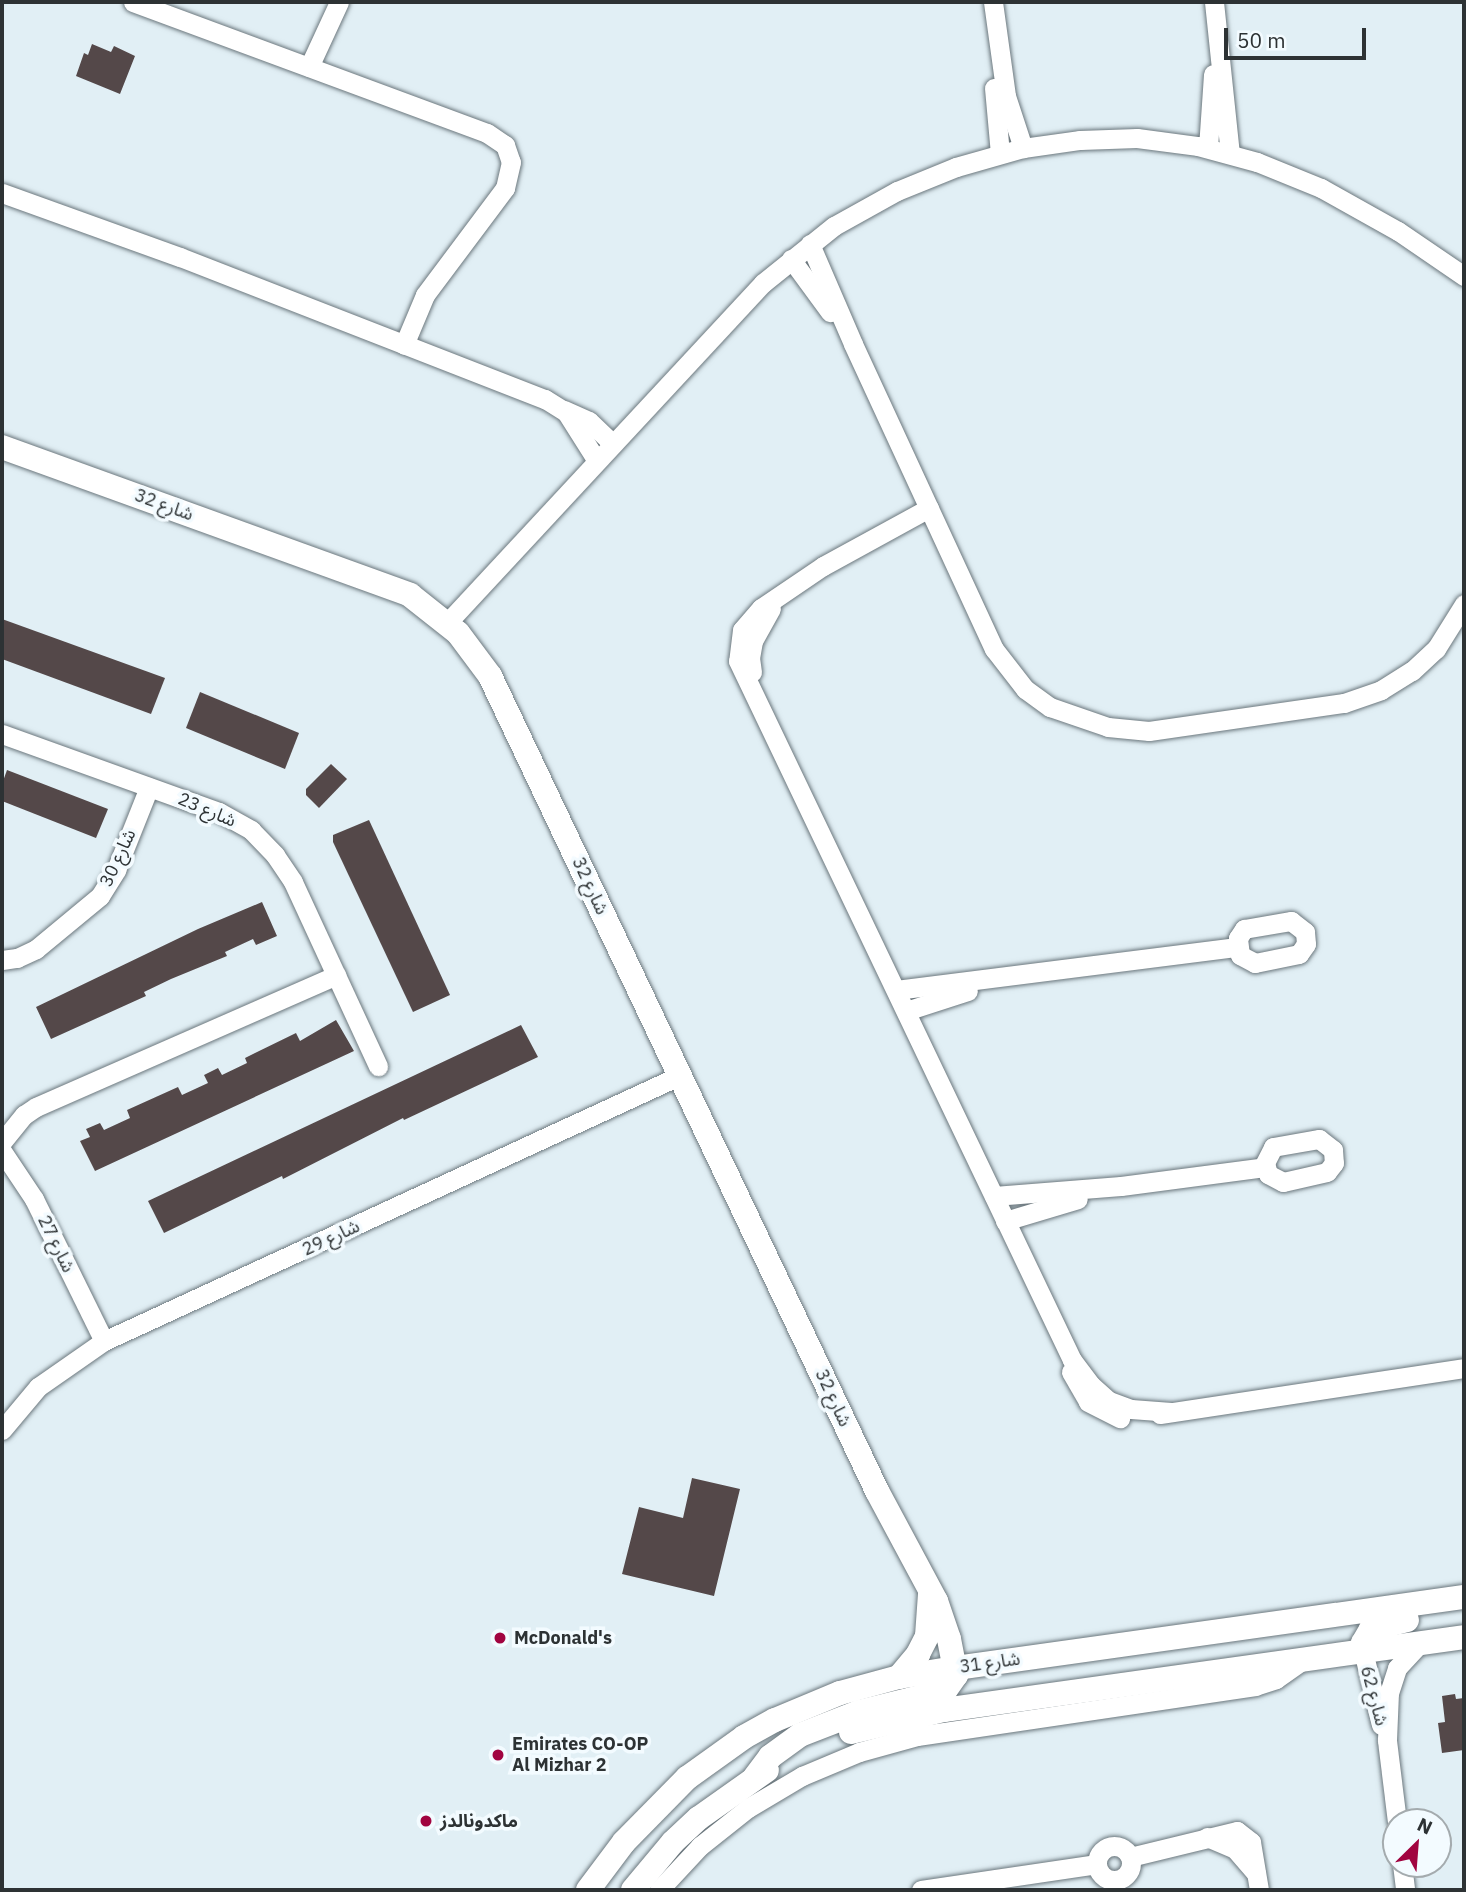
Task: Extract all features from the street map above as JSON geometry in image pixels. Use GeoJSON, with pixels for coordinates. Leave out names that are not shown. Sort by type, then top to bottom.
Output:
{"type":"FeatureCollection","features":[{"type":"Feature","properties":{"kind":"street"},"geometry":{"type":"LineString","coordinates":[[133,2],[487,133],[499,140],[509,153],[511,171],[505,188],[425,295],[404,345]]}},
{"type":"Feature","properties":{"kind":"street"},"geometry":{"type":"LineString","coordinates":[[309,67],[339,2]]}},
{"type":"Feature","properties":{"kind":"street"},"geometry":{"type":"LineString","coordinates":[[993,2],[1000,154]]}},
{"type":"Feature","properties":{"kind":"street"},"geometry":{"type":"LineString","coordinates":[[1214,2],[1230,154]]}},
{"type":"Feature","properties":{"kind":"street"},"geometry":{"type":"LineString","coordinates":[[995,31],[1006,96],[1023,148]]}},
{"type":"Feature","properties":{"kind":"street"},"geometry":{"type":"LineString","coordinates":[[1208,148],[1217,41]]}},
{"type":"Feature","properties":{"kind":"street"},"geometry":{"type":"LineString","coordinates":[[447,623],[745,301],[791,259],[834,226],[897,191],[956,167],[1023,148],[1106,138],[1168,141],[1208,148],[1321,188],[1398,231],[1464,276]]}},
{"type":"Feature","properties":{"kind":"street"},"geometry":{"type":"LineString","coordinates":[[2,193],[180,257],[532,394],[589,421],[613,444]]}},
{"type":"Feature","properties":{"kind":"street"},"geometry":{"type":"LineString","coordinates":[[810,244],[853,344],[994,649],[1025,689],[1050,707],[1108,727],[1167,730],[1315,709],[1363,698],[1398,681],[1436,649],[1464,604]]}},
{"type":"Feature","properties":{"kind":"street"},"geometry":{"type":"LineString","coordinates":[[791,259],[853,344]]}},
{"type":"Feature","properties":{"kind":"street"},"geometry":{"type":"LineString","coordinates":[[565,411],[597,461]]}},
{"type":"Feature","properties":{"kind":"street","name":"شارع 32"},"geometry":{"type":"LineString","coordinates":[[2,447],[393,587],[410,595],[447,623],[473,651],[490,676],[877,1491],[930,1590],[946,1626],[956,1668]]}},
{"type":"Feature","properties":{"kind":"street"},"geometry":{"type":"LineString","coordinates":[[929,508],[823,566],[753,615],[740,638],[738,661],[757,694],[1065,1347],[1081,1373],[1109,1401],[1131,1409],[1171,1412],[1464,1367]]}},
{"type":"Feature","properties":{"kind":"street","name":"شارع 23"},"geometry":{"type":"LineString","coordinates":[[2,734],[235,820],[264,843],[293,882],[378,1066]]}},
{"type":"Feature","properties":{"kind":"street","name":"شارع 30"},"geometry":{"type":"LineString","coordinates":[[2,960],[37,949],[100,896],[116,870],[149,787]]}},
{"type":"Feature","properties":{"kind":"street"},"geometry":{"type":"LineString","coordinates":[[897,989],[1022,976],[1237,947]]}},
{"type":"Feature","properties":{"kind":"street"},"geometry":{"type":"LineString","coordinates":[[2,1142],[24,1115],[36,1107],[336,975]]}},
{"type":"Feature","properties":{"kind":"street"},"geometry":{"type":"LineString","coordinates":[[906,1011],[945,996],[1022,976]]}},
{"type":"Feature","properties":{"kind":"street","name":"شارع 29"},"geometry":{"type":"LineString","coordinates":[[2,1430],[38,1387],[104,1341],[681,1075]]}},
{"type":"Feature","properties":{"kind":"street","name":"شارع 27"},"geometry":{"type":"LineString","coordinates":[[2,1151],[34,1199],[104,1341]]}},
{"type":"Feature","properties":{"kind":"street"},"geometry":{"type":"LineString","coordinates":[[994,1196],[1121,1186],[1265,1167]]}},
{"type":"Feature","properties":{"kind":"street"},"geometry":{"type":"LineString","coordinates":[[1005,1221],[1044,1207],[1121,1186]]}},
{"type":"Feature","properties":{"kind":"street"},"geometry":{"type":"LineString","coordinates":[[930,1590],[966,1642],[984,1655],[1006,1661]]}},
{"type":"Feature","properties":{"kind":"street"},"geometry":{"type":"LineString","coordinates":[[899,1677],[918,1654],[927,1636],[930,1590]]}},
{"type":"Feature","properties":{"kind":"street"},"geometry":{"type":"LineString","coordinates":[[1363,1651],[1366,1636],[1378,1625],[1432,1614],[1464,1600]]}},
{"type":"Feature","properties":{"kind":"street","name":"شارع 31"},"geometry":{"type":"LineString","coordinates":[[588,1890],[624,1842],[657,1805],[715,1757],[744,1737],[807,1706],[899,1677],[1464,1600]]}},
{"type":"Feature","properties":{"kind":"street"},"geometry":{"type":"LineString","coordinates":[[633,1890],[690,1826],[755,1777],[815,1746],[890,1721],[944,1710],[1464,1637]]}},
{"type":"Feature","properties":{"kind":"street","name":"شارع 62"},"geometry":{"type":"LineString","coordinates":[[1387,1740],[1390,1684],[1397,1668],[1420,1643]]}},
{"type":"Feature","properties":{"kind":"street","name":"شارع 62"},"geometry":{"type":"LineString","coordinates":[[1363,1651],[1387,1740],[1395,1808]]}},
{"type":"Feature","properties":{"kind":"street"},"geometry":{"type":"LineString","coordinates":[[659,1890],[700,1846],[748,1808],[802,1776],[859,1752],[926,1734],[1255,1686],[1276,1679],[1303,1660]]}},
{"type":"Feature","properties":{"kind":"street"},"geometry":{"type":"LineString","coordinates":[[755,1777],[770,1757],[800,1735],[859,1712],[946,1691],[954,1681],[956,1668]]}},
{"type":"Feature","properties":{"kind":"street"},"geometry":{"type":"LineString","coordinates":[[1130,1857],[1207,1837],[1235,1849],[1259,1883]]}},
{"type":"Feature","properties":{"kind":"street"},"geometry":{"type":"LineString","coordinates":[[1107,1847],[1120,1847],[1130,1857],[1128,1873],[1120,1885],[1107,1879],[1097,1864],[1097,1857],[1107,1847]]}},
{"type":"Feature","properties":{"kind":"street"},"geometry":{"type":"LineString","coordinates":[[921,1890],[1097,1864]]}},
{"type":"Feature","properties":{"kind":"building"},"geometry":{"type":"Polygon","coordinates":[[[92,44],[111,52],[114,46],[135,56],[120,94],[76,76],[84,53],[88,55],[92,44]]]}},
{"type":"Feature","properties":{"kind":"building"},"geometry":{"type":"Polygon","coordinates":[[[2,619],[165,678],[151,714],[2,659],[2,619]]]}},
{"type":"Feature","properties":{"kind":"building"},"geometry":{"type":"Polygon","coordinates":[[[200,692],[299,733],[285,769],[186,728],[200,692]]]}},
{"type":"Feature","properties":{"kind":"building"},"geometry":{"type":"Polygon","coordinates":[[[331,764],[347,779],[319,808],[306,795],[306,789],[331,764]]]}},
{"type":"Feature","properties":{"kind":"building"},"geometry":{"type":"Polygon","coordinates":[[[7,770],[108,809],[96,838],[2,801],[2,784],[7,770]]]}},
{"type":"Feature","properties":{"kind":"building"},"geometry":{"type":"Polygon","coordinates":[[[369,820],[450,995],[413,1012],[333,842],[333,835],[369,820]]]}},
{"type":"Feature","properties":{"kind":"building"},"geometry":{"type":"Polygon","coordinates":[[[262,902],[277,936],[256,945],[253,939],[225,952],[227,956],[171,979],[144,992],[146,996],[51,1039],[36,1007],[198,929],[262,902]]]}},
{"type":"Feature","properties":{"kind":"building"},"geometry":{"type":"Polygon","coordinates":[[[336,1020],[354,1051],[95,1171],[80,1141],[90,1137],[86,1129],[100,1123],[104,1130],[130,1118],[127,1110],[178,1087],[182,1095],[208,1083],[204,1075],[218,1068],[222,1075],[247,1063],[245,1058],[296,1033],[300,1041],[336,1020]]]}},
{"type":"Feature","properties":{"kind":"building"},"geometry":{"type":"Polygon","coordinates":[[[521,1025],[538,1057],[404,1120],[403,1118],[283,1179],[282,1176],[164,1233],[148,1201],[521,1025]]]}},
{"type":"Feature","properties":{"kind":"building"},"geometry":{"type":"Polygon","coordinates":[[[692,1478],[740,1489],[714,1596],[622,1574],[639,1507],[683,1518],[692,1478]]]}},
{"type":"Feature","properties":{"kind":"building"},"geometry":{"type":"Polygon","coordinates":[[[1455,1694],[1456,1699],[1464,1698],[1464,1750],[1442,1753],[1438,1723],[1445,1722],[1442,1696],[1455,1694]]]}},
{"type":"Feature","properties":{"kind":"place","name":"McDonald's"},"geometry":{"type":"Point","coordinates":[500,1638]}},
{"type":"Feature","properties":{"kind":"place","name":"Emirates CO-OP Al Mizhar 2"},"geometry":{"type":"Point","coordinates":[498,1755]}},
{"type":"Feature","properties":{"kind":"place","name":"ماكدونالدز"},"geometry":{"type":"Point","coordinates":[426,1821]}}]}
